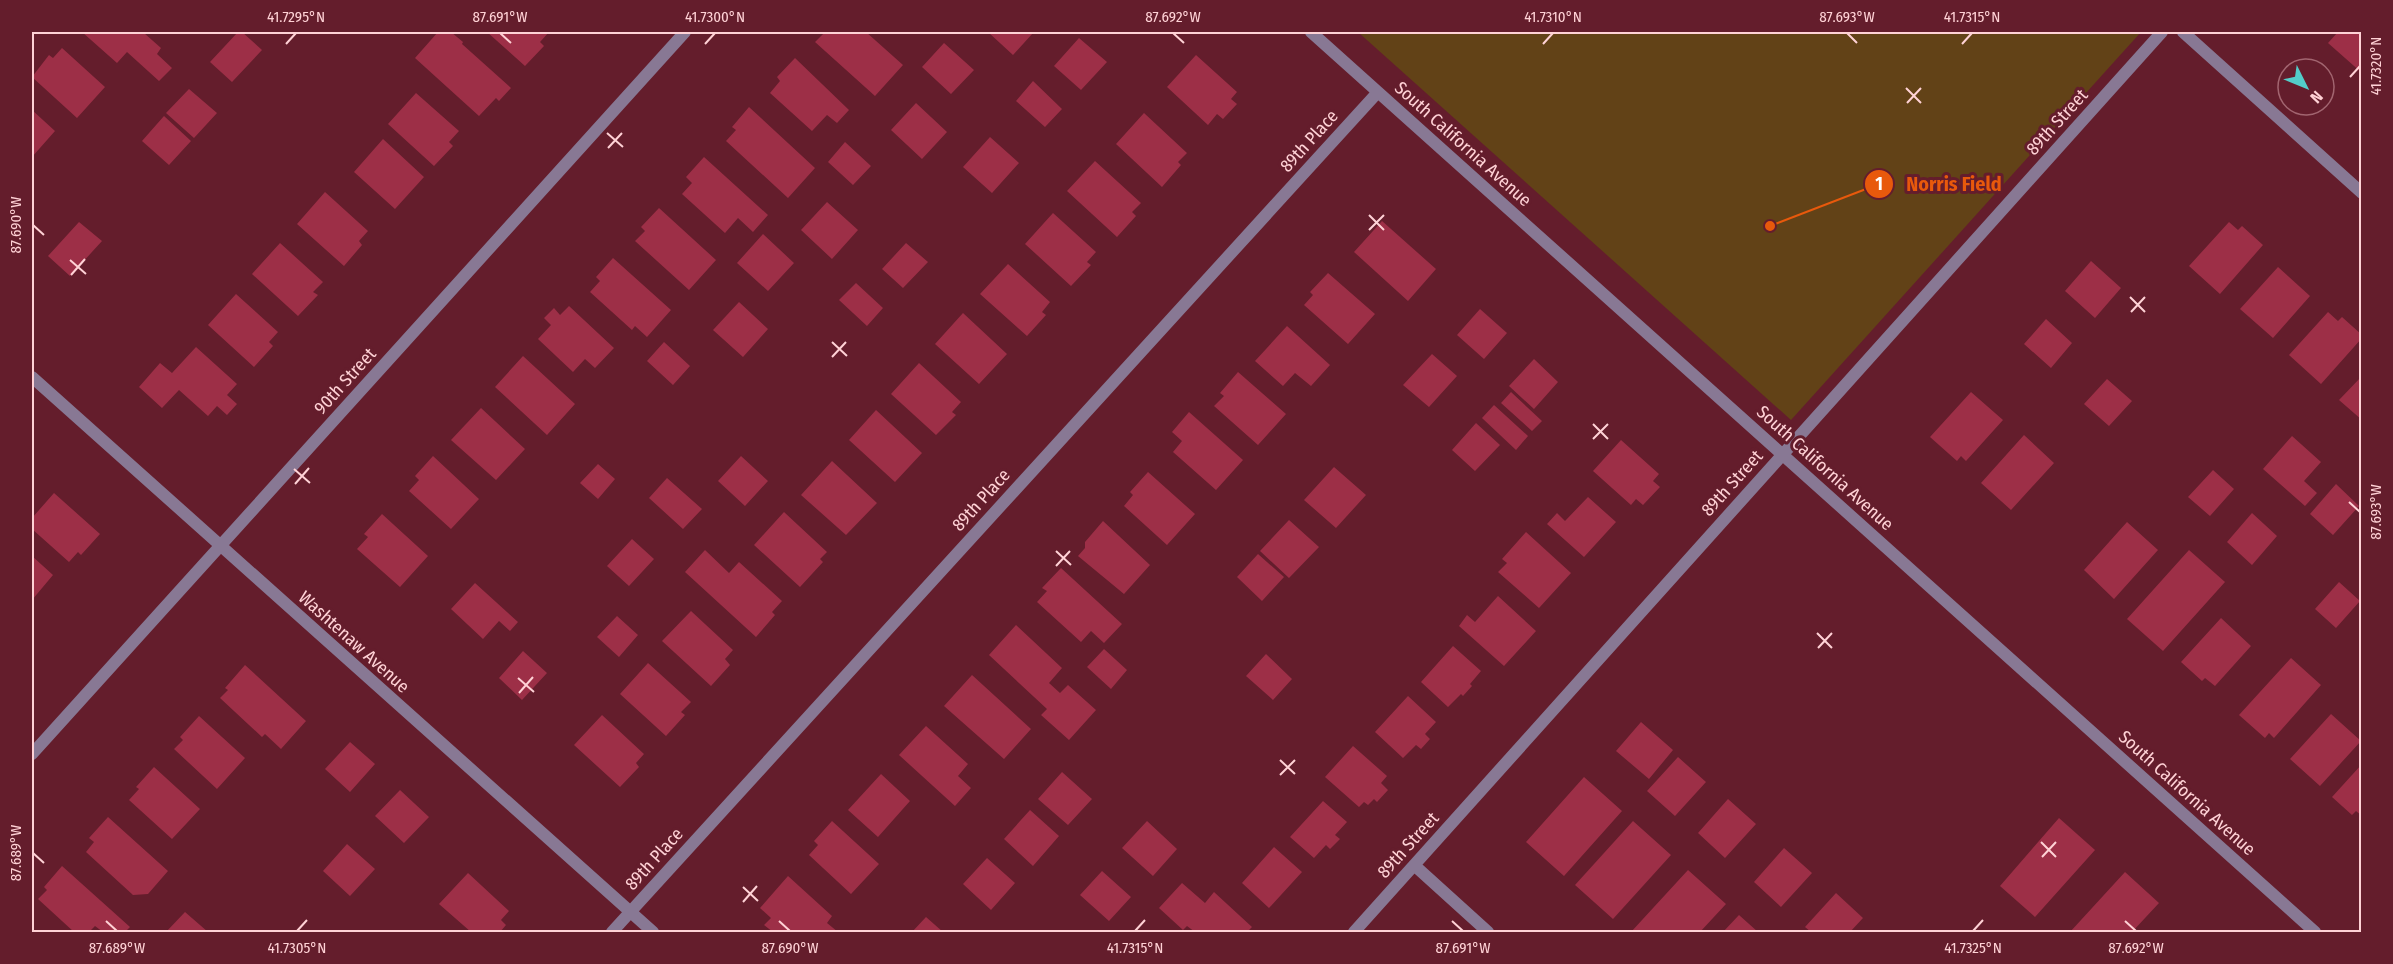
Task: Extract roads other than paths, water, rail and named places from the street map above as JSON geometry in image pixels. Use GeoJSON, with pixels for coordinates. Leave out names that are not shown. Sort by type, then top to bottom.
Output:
{"type":"FeatureCollection","features":[{"type":"Feature","properties":{"kind":"street","name":"90th Street"},"geometry":{"type":"LineString","coordinates":[[32,754],[685,32]]}},
{"type":"Feature","properties":{"kind":"street","name":"South California Avenue"},"geometry":{"type":"LineString","coordinates":[[1311,32],[2315,933]]}},
{"type":"Feature","properties":{"kind":"street","name":"89th Street"},"geometry":{"type":"LineString","coordinates":[[1354,933],[2162,32]]}},
{"type":"Feature","properties":{"kind":"street"},"geometry":{"type":"LineString","coordinates":[[2183,32],[2361,194]]}},
{"type":"Feature","properties":{"kind":"street","name":"89th Place"},"geometry":{"type":"LineString","coordinates":[[612,933],[1378,92]]}},
{"type":"Feature","properties":{"kind":"street","name":"Washtenaw Avenue"},"geometry":{"type":"LineString","coordinates":[[32,377],[653,933]]}},
{"type":"Feature","properties":{"kind":"street"},"geometry":{"type":"LineString","coordinates":[[1414,866],[1488,933]]}},
{"type":"Feature","properties":{"kind":"place","name":"Norris Field"},"geometry":{"type":"Point","coordinates":[1770,226]}}]}
